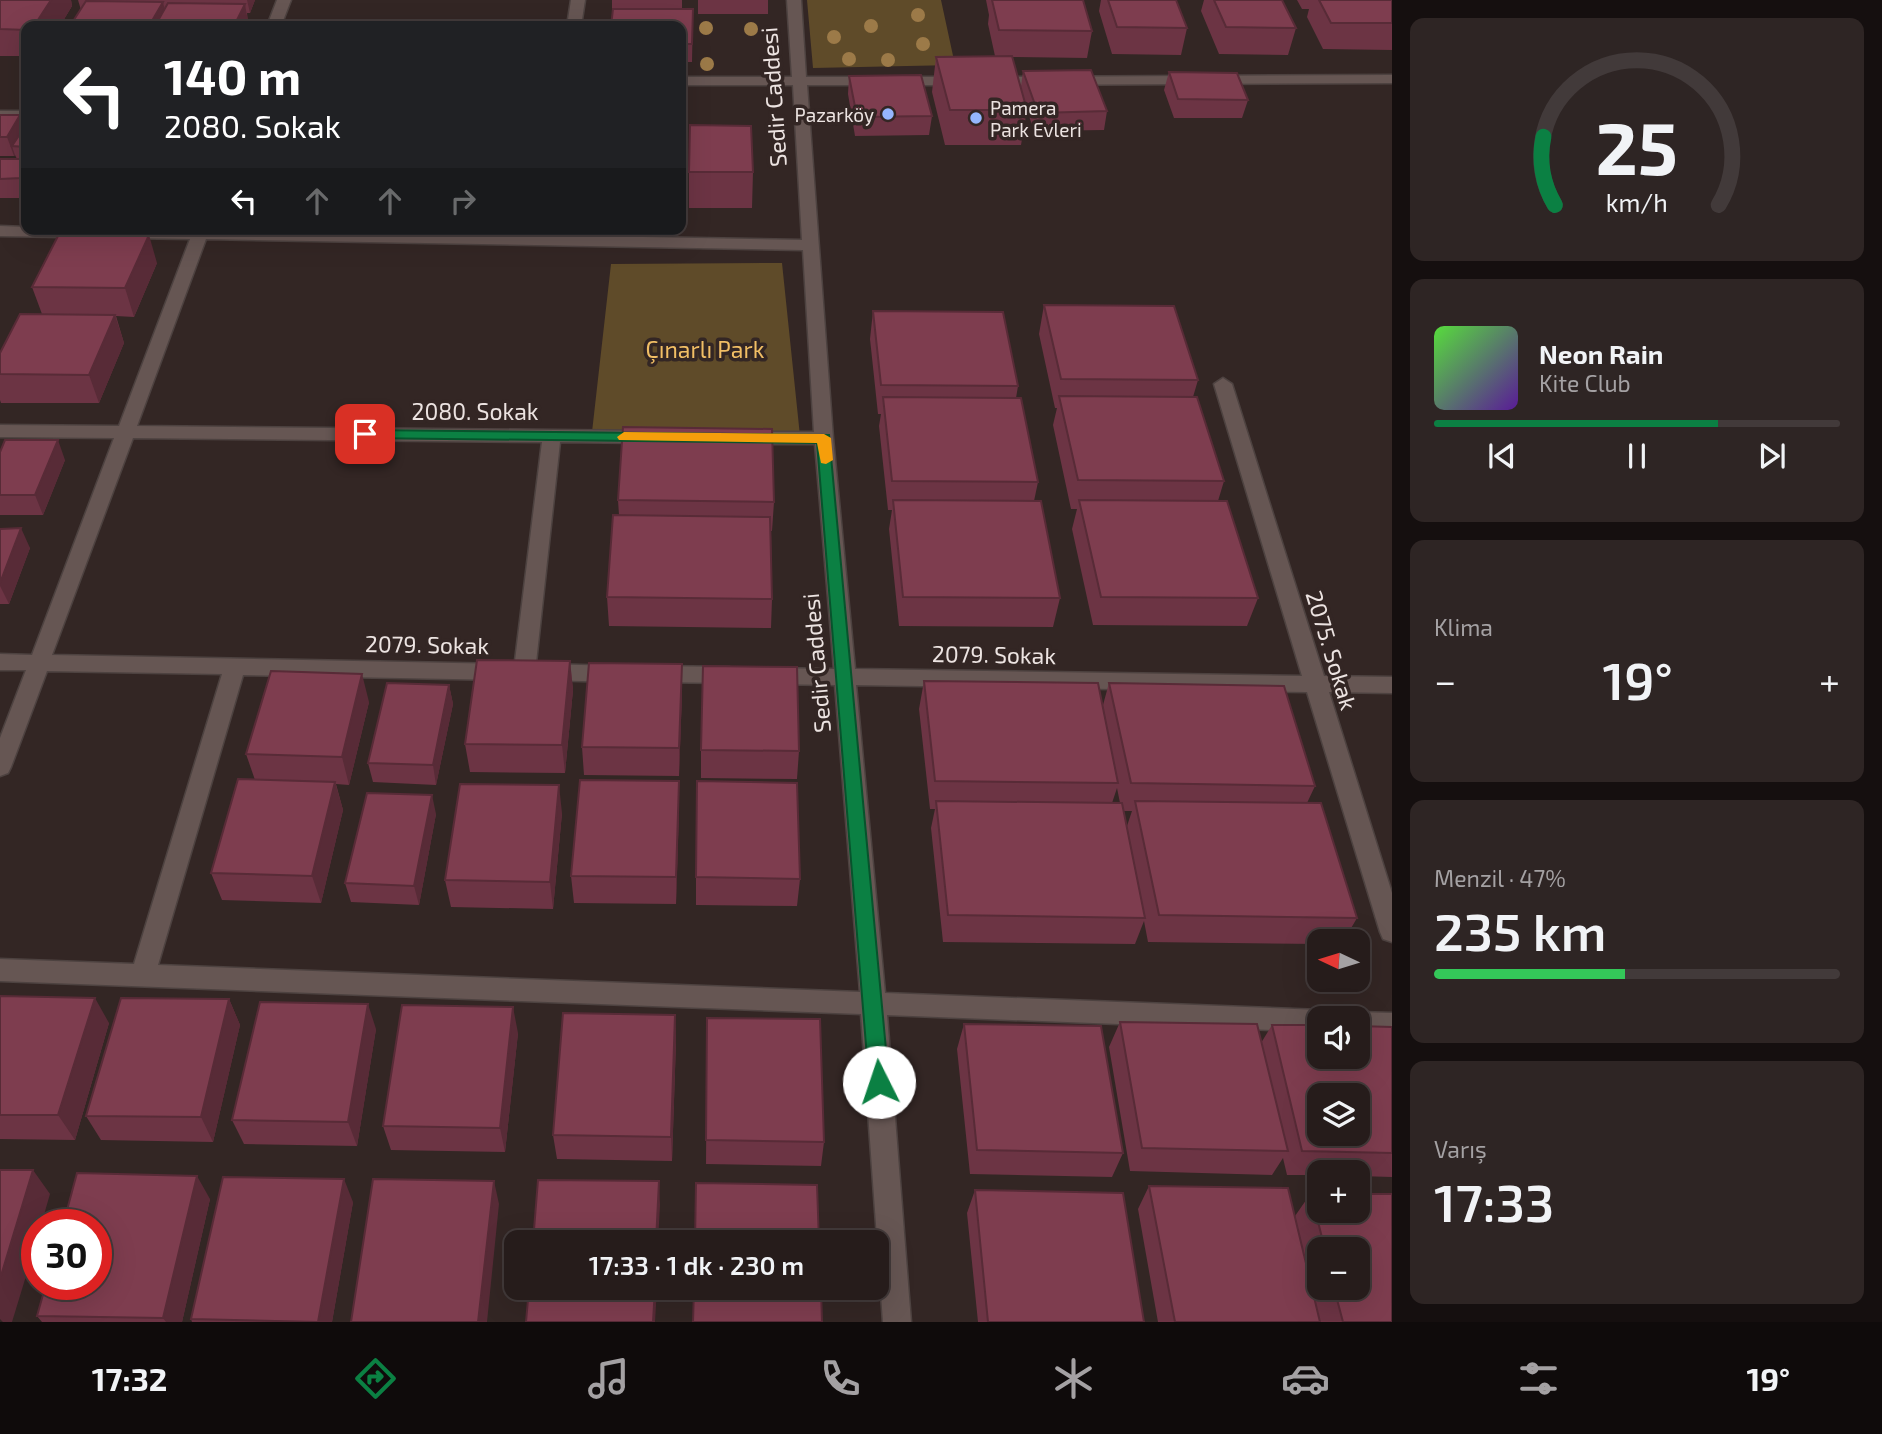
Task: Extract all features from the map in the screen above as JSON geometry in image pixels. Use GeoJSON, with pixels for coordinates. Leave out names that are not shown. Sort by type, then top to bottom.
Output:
{"type":"FeatureCollection","features":[{"type":"Feature","properties":{"kind":"street"},"geometry":{"type":"LineString","coordinates":[[276,21],[284,0]]}},
{"type":"Feature","properties":{"kind":"street"},"geometry":{"type":"LineString","coordinates":[[575,21],[578,0]]}},
{"type":"Feature","properties":{"kind":"street","name":"Sedir Caddesi"},"geometry":{"type":"LineString","coordinates":[[794,0],[824,438],[873,1002],[897,1322]]}},
{"type":"Feature","properties":{"kind":"street"},"geometry":{"type":"LineString","coordinates":[[686,81],[1392,79]]}},
{"type":"Feature","properties":{"kind":"street"},"geometry":{"type":"LineString","coordinates":[[0,115],[21,116]]}},
{"type":"Feature","properties":{"kind":"street"},"geometry":{"type":"LineString","coordinates":[[0,231],[21,231]]}},
{"type":"Feature","properties":{"kind":"street"},"geometry":{"type":"LineString","coordinates":[[0,767],[199,235]]}},
{"type":"Feature","properties":{"kind":"street"},"geometry":{"type":"LineString","coordinates":[[544,235],[809,245]]}},
{"type":"Feature","properties":{"kind":"street","name":"2075. Sokak"},"geometry":{"type":"LineString","coordinates":[[1223,384],[1392,932]]}},
{"type":"Feature","properties":{"kind":"street","name":"2080. Sokak"},"geometry":{"type":"LineString","coordinates":[[0,431],[674,437]]}},
{"type":"Feature","properties":{"kind":"street"},"geometry":{"type":"LineString","coordinates":[[524,672],[552,436]]}},
{"type":"Feature","properties":{"kind":"street"},"geometry":{"type":"LineString","coordinates":[[729,438],[824,438]]}},
{"type":"Feature","properties":{"kind":"street","name":"2079. Sokak"},"geometry":{"type":"LineString","coordinates":[[0,663],[1392,685]]}},
{"type":"Feature","properties":{"kind":"street"},"geometry":{"type":"LineString","coordinates":[[143,975],[235,667]]}},
{"type":"Feature","properties":{"kind":"street"},"geometry":{"type":"LineString","coordinates":[[0,970],[1307,1020]]}},
{"type":"Feature","properties":{"kind":"street"},"geometry":{"type":"LineString","coordinates":[[1370,1023],[1392,1024]]}},
{"type":"Feature","properties":{"kind":"green space"},"geometry":{"type":"Polygon","coordinates":[[[807,0],[941,0],[955,65],[813,68],[807,0]]]}},
{"type":"Feature","properties":{"kind":"green space","name":"Çınarlı Park"},"geometry":{"type":"Polygon","coordinates":[[[782,263],[800,436],[592,432],[611,264],[782,263]]]}},
{"type":"Feature","properties":{"kind":"building"},"geometry":{"type":"Polygon","coordinates":[[[0,0],[51,0],[37,21],[21,21],[21,30],[0,29],[0,0]]]}},
{"type":"Feature","properties":{"kind":"building"},"geometry":{"type":"Polygon","coordinates":[[[992,0],[1083,0],[1092,31],[999,30],[992,0]]]}},
{"type":"Feature","properties":{"kind":"building"},"geometry":{"type":"Polygon","coordinates":[[[1108,0],[1176,0],[1187,28],[1117,27],[1108,0]]]}},
{"type":"Feature","properties":{"kind":"building"},"geometry":{"type":"Polygon","coordinates":[[[1214,0],[1282,0],[1296,28],[1226,27],[1214,0]]]}},
{"type":"Feature","properties":{"kind":"building"},"geometry":{"type":"Polygon","coordinates":[[[1319,0],[1392,0],[1392,23],[1331,23],[1319,0]]]}},
{"type":"Feature","properties":{"kind":"building"},"geometry":{"type":"Polygon","coordinates":[[[86,1],[163,2],[152,21],[73,21],[86,1]]]}},
{"type":"Feature","properties":{"kind":"building"},"geometry":{"type":"Polygon","coordinates":[[[168,3],[245,4],[236,21],[158,21],[168,3]]]}},
{"type":"Feature","properties":{"kind":"building"},"geometry":{"type":"Polygon","coordinates":[[[613,9],[693,9],[692,44],[686,44],[686,21],[612,21],[613,9]]]}},
{"type":"Feature","properties":{"kind":"building"},"geometry":{"type":"Polygon","coordinates":[[[1012,56],[1027,110],[950,110],[936,57],[1012,56]]]}},
{"type":"Feature","properties":{"kind":"building"},"geometry":{"type":"Polygon","coordinates":[[[1091,70],[1107,111],[1038,113],[1023,71],[1091,70]]]}},
{"type":"Feature","properties":{"kind":"building"},"geometry":{"type":"Polygon","coordinates":[[[1169,72],[1237,73],[1248,100],[1178,99],[1169,72]]]}},
{"type":"Feature","properties":{"kind":"building"},"geometry":{"type":"Polygon","coordinates":[[[921,75],[932,116],[857,117],[849,76],[921,75]]]}},
{"type":"Feature","properties":{"kind":"building"},"geometry":{"type":"Polygon","coordinates":[[[0,115],[20,115],[7,137],[0,137],[0,115]]]}},
{"type":"Feature","properties":{"kind":"building"},"geometry":{"type":"Polygon","coordinates":[[[690,125],[751,126],[753,172],[689,172],[690,125]]]}},
{"type":"Feature","properties":{"kind":"building"},"geometry":{"type":"Polygon","coordinates":[[[21,132],[21,147],[12,146],[21,132]]]}},
{"type":"Feature","properties":{"kind":"building"},"geometry":{"type":"Polygon","coordinates":[[[0,159],[21,159],[21,178],[0,179],[0,159]]]}},
{"type":"Feature","properties":{"kind":"building"},"geometry":{"type":"Polygon","coordinates":[[[58,235],[149,235],[125,288],[32,287],[58,235]]]}},
{"type":"Feature","properties":{"kind":"building"},"geometry":{"type":"Polygon","coordinates":[[[1044,305],[1174,306],[1198,380],[1061,379],[1044,305]]]}},
{"type":"Feature","properties":{"kind":"building"},"geometry":{"type":"Polygon","coordinates":[[[873,311],[1003,312],[1018,386],[881,385],[873,311]]]}},
{"type":"Feature","properties":{"kind":"building"},"geometry":{"type":"Polygon","coordinates":[[[20,314],[115,315],[89,375],[0,374],[0,353],[20,314]]]}},
{"type":"Feature","properties":{"kind":"building"},"geometry":{"type":"Polygon","coordinates":[[[1059,396],[1197,397],[1224,481],[1078,480],[1059,396]]]}},
{"type":"Feature","properties":{"kind":"building"},"geometry":{"type":"Polygon","coordinates":[[[883,397],[1021,398],[1038,482],[892,481],[883,397]]]}},
{"type":"Feature","properties":{"kind":"building"},"geometry":{"type":"Polygon","coordinates":[[[623,427],[772,429],[774,502],[618,500],[623,427]]]}},
{"type":"Feature","properties":{"kind":"building"},"geometry":{"type":"Polygon","coordinates":[[[5,440],[58,440],[35,495],[0,495],[0,452],[5,440]]]}},
{"type":"Feature","properties":{"kind":"building"},"geometry":{"type":"Polygon","coordinates":[[[893,500],[1041,501],[1060,598],[903,597],[893,500]]]}},
{"type":"Feature","properties":{"kind":"building"},"geometry":{"type":"Polygon","coordinates":[[[1079,500],[1227,501],[1258,598],[1101,597],[1079,500]]]}},
{"type":"Feature","properties":{"kind":"building"},"geometry":{"type":"Polygon","coordinates":[[[613,515],[770,517],[772,599],[607,597],[613,515]]]}},
{"type":"Feature","properties":{"kind":"building"},"geometry":{"type":"Polygon","coordinates":[[[21,528],[0,583],[0,529],[21,528]]]}},
{"type":"Feature","properties":{"kind":"building"},"geometry":{"type":"Polygon","coordinates":[[[477,660],[570,661],[562,745],[465,744],[477,660]]]}},
{"type":"Feature","properties":{"kind":"building"},"geometry":{"type":"Polygon","coordinates":[[[589,663],[682,664],[679,748],[582,747],[589,663]]]}},
{"type":"Feature","properties":{"kind":"building"},"geometry":{"type":"Polygon","coordinates":[[[703,666],[797,667],[799,751],[701,750],[703,666]]]}},
{"type":"Feature","properties":{"kind":"building"},"geometry":{"type":"Polygon","coordinates":[[[271,671],[362,674],[342,757],[246,754],[271,671]]]}},
{"type":"Feature","properties":{"kind":"building"},"geometry":{"type":"Polygon","coordinates":[[[924,681],[1098,683],[1118,783],[935,781],[924,681]]]}},
{"type":"Feature","properties":{"kind":"building"},"geometry":{"type":"Polygon","coordinates":[[[387,683],[449,685],[433,765],[368,763],[387,683]]]}},
{"type":"Feature","properties":{"kind":"building"},"geometry":{"type":"Polygon","coordinates":[[[1109,683],[1284,686],[1315,786],[1131,783],[1109,683]]]}},
{"type":"Feature","properties":{"kind":"building"},"geometry":{"type":"Polygon","coordinates":[[[238,779],[335,782],[312,876],[211,873],[238,779]]]}},
{"type":"Feature","properties":{"kind":"building"},"geometry":{"type":"Polygon","coordinates":[[[580,780],[679,781],[676,877],[571,876],[580,780]]]}},
{"type":"Feature","properties":{"kind":"building"},"geometry":{"type":"Polygon","coordinates":[[[697,781],[797,783],[800,879],[696,877],[697,781]]]}},
{"type":"Feature","properties":{"kind":"building"},"geometry":{"type":"Polygon","coordinates":[[[460,784],[559,785],[550,882],[445,880],[460,784]]]}},
{"type":"Feature","properties":{"kind":"building"},"geometry":{"type":"Polygon","coordinates":[[[367,793],[432,795],[414,886],[345,883],[367,793]]]}},
{"type":"Feature","properties":{"kind":"building"},"geometry":{"type":"Polygon","coordinates":[[[936,801],[1122,803],[1145,918],[948,915],[936,801]]]}},
{"type":"Feature","properties":{"kind":"building"},"geometry":{"type":"Polygon","coordinates":[[[1135,801],[1321,803],[1357,918],[1159,915],[1135,801]]]}},
{"type":"Feature","properties":{"kind":"building"},"geometry":{"type":"Polygon","coordinates":[[[0,996],[95,998],[58,1115],[0,1115],[0,996]]]}},
{"type":"Feature","properties":{"kind":"building"},"geometry":{"type":"Polygon","coordinates":[[[121,998],[229,999],[201,1117],[86,1116],[121,998]]]}},
{"type":"Feature","properties":{"kind":"building"},"geometry":{"type":"Polygon","coordinates":[[[260,1002],[368,1004],[348,1122],[232,1120],[260,1002]]]}},
{"type":"Feature","properties":{"kind":"building"},"geometry":{"type":"Polygon","coordinates":[[[402,1005],[513,1007],[500,1128],[383,1126],[402,1005]]]}},
{"type":"Feature","properties":{"kind":"building"},"geometry":{"type":"Polygon","coordinates":[[[563,1013],[675,1015],[671,1137],[553,1135],[563,1013]]]}},
{"type":"Feature","properties":{"kind":"building"},"geometry":{"type":"Polygon","coordinates":[[[707,1018],[820,1019],[824,1142],[706,1140],[707,1018]]]}},
{"type":"Feature","properties":{"kind":"building"},"geometry":{"type":"Polygon","coordinates":[[[1120,1022],[1257,1024],[1288,1151],[1142,1148],[1120,1022]]]}},
{"type":"Feature","properties":{"kind":"building"},"geometry":{"type":"Polygon","coordinates":[[[964,1024],[1101,1026],[1123,1153],[977,1150],[964,1024]]]}},
{"type":"Feature","properties":{"kind":"building"},"geometry":{"type":"Polygon","coordinates":[[[1272,1025],[1307,1025],[1307,1069],[1370,1069],[1370,1026],[1392,1027],[1392,1153],[1302,1151],[1272,1025]]]}},
{"type":"Feature","properties":{"kind":"building"},"geometry":{"type":"Polygon","coordinates":[[[0,1170],[33,1170],[21,1209],[0,1279],[0,1170]]]}},
{"type":"Feature","properties":{"kind":"building"},"geometry":{"type":"Polygon","coordinates":[[[77,1173],[197,1176],[163,1318],[37,1316],[42,1300],[112,1300],[112,1209],[67,1209],[77,1173]]]}},
{"type":"Feature","properties":{"kind":"building"},"geometry":{"type":"Polygon","coordinates":[[[223,1177],[344,1179],[318,1322],[191,1319],[223,1177]]]}},
{"type":"Feature","properties":{"kind":"building"},"geometry":{"type":"Polygon","coordinates":[[[373,1179],[494,1181],[478,1322],[351,1322],[373,1179]]]}},
{"type":"Feature","properties":{"kind":"building"},"geometry":{"type":"Polygon","coordinates":[[[538,1180],[659,1181],[657,1230],[534,1230],[538,1180]]]}},
{"type":"Feature","properties":{"kind":"building"},"geometry":{"type":"Polygon","coordinates":[[[696,1183],[817,1185],[819,1230],[695,1230],[696,1183]]]}},
{"type":"Feature","properties":{"kind":"building"},"geometry":{"type":"Polygon","coordinates":[[[1149,1186],[1288,1188],[1307,1268],[1307,1300],[1315,1300],[1320,1322],[1175,1322],[1149,1186]]]}},
{"type":"Feature","properties":{"kind":"building"},"geometry":{"type":"Polygon","coordinates":[[[975,1190],[1123,1193],[1144,1322],[988,1322],[975,1190]]]}},
{"type":"Feature","properties":{"kind":"building"},"geometry":{"type":"Polygon","coordinates":[[[1370,1194],[1392,1194],[1392,1322],[1343,1322],[1337,1300],[1370,1300],[1370,1237],[1322,1237],[1318,1223],[1370,1223],[1370,1194]]]}},
{"type":"Feature","properties":{"kind":"building"},"geometry":{"type":"Polygon","coordinates":[[[528,1300],[654,1300],[653,1322],[526,1322],[528,1300]]]}},
{"type":"Feature","properties":{"kind":"building"},"geometry":{"type":"Polygon","coordinates":[[[694,1300],[821,1300],[822,1322],[693,1322],[694,1300]]]}},
{"type":"Feature","properties":{"kind":"slow traffic"},"geometry":{"type":"LineString","coordinates":[[624,437],[824,438],[826,460]]}},
{"type":"Feature","properties":{"kind":"place","name":"Pazarköy"},"geometry":{"type":"Point","coordinates":[888,114]}},
{"type":"Feature","properties":{"kind":"place","name":"Pamera Park Evleri"},"geometry":{"type":"Point","coordinates":[976,118]}},
{"type":"Feature","properties":{"kind":"route"},"geometry":{"type":"LineString","coordinates":[[365,434],[824,438],[879,1082]]}}]}
